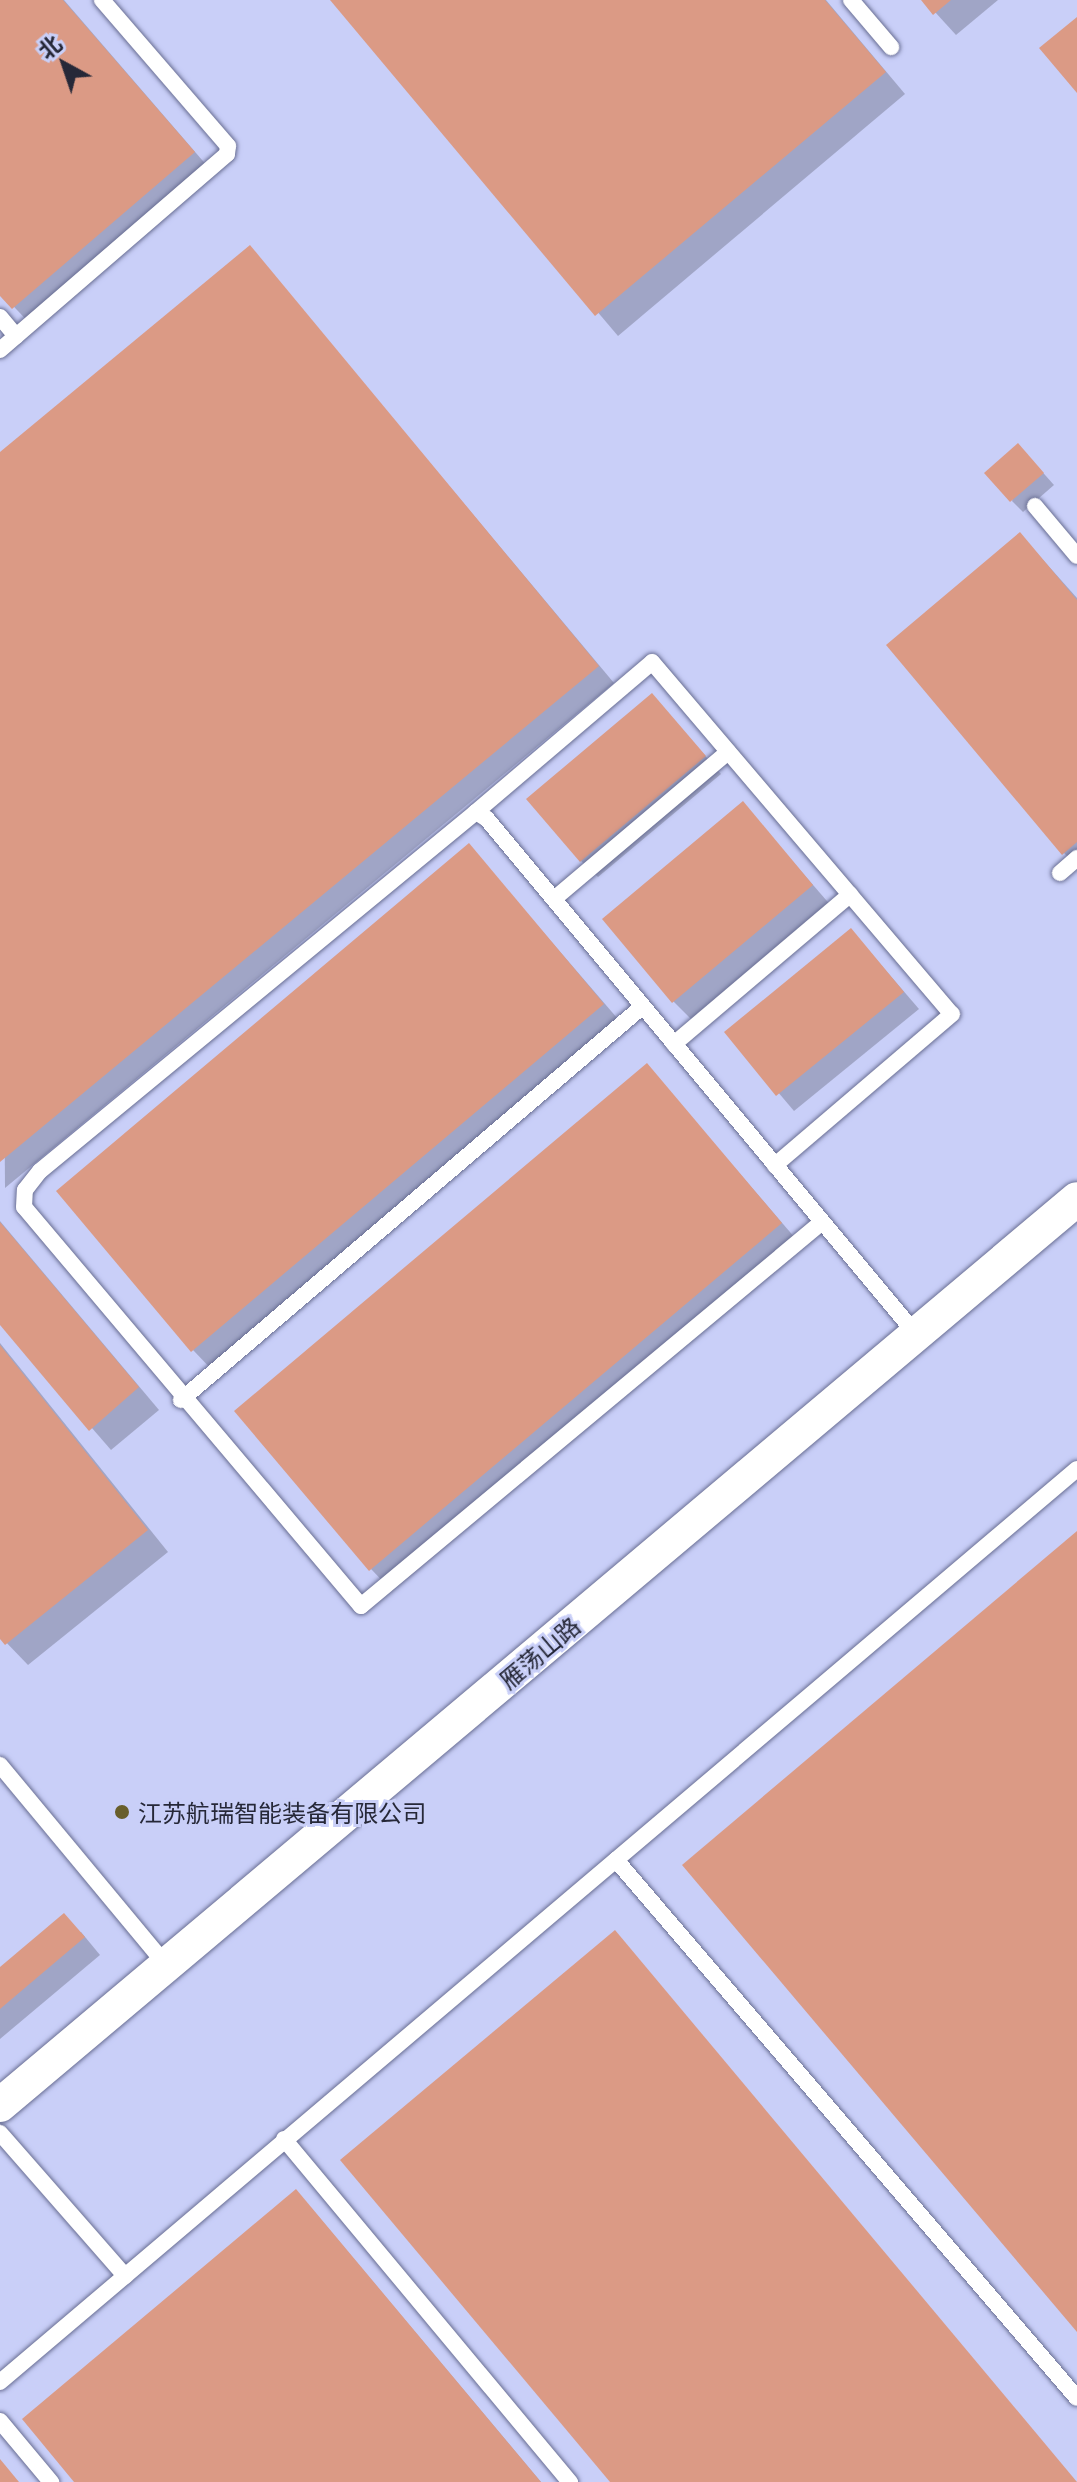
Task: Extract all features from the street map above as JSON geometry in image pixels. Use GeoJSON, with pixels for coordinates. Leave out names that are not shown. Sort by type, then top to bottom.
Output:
{"type":"FeatureCollection","features":[{"type":"Feature","properties":{"kind":"street","name":"雁荡山路"},"geometry":{"type":"LineString","coordinates":[[0,2105],[1077,1199]]}},
{"type":"Feature","properties":{"kind":"lane"},"geometry":{"type":"LineString","coordinates":[[0,350],[227,154],[228,146],[102,0]]}},
{"type":"Feature","properties":{"kind":"lane"},"geometry":{"type":"LineString","coordinates":[[851,0],[891,47]]}},
{"type":"Feature","properties":{"kind":"lane"},"geometry":{"type":"LineString","coordinates":[[0,317],[16,336]]}},
{"type":"Feature","properties":{"kind":"lane"},"geometry":{"type":"LineString","coordinates":[[1035,506],[1077,556]]}},
{"type":"Feature","properties":{"kind":"lane"},"geometry":{"type":"LineString","coordinates":[[775,1165],[952,1014],[652,662],[25,1190],[30,1220],[350,1602],[372,1604],[822,1222]]}},
{"type":"Feature","properties":{"kind":"lane"},"geometry":{"type":"LineString","coordinates":[[554,899],[728,752]]}},
{"type":"Feature","properties":{"kind":"lane"},"geometry":{"type":"LineString","coordinates":[[476,812],[554,899],[916,1334]]}},
{"type":"Feature","properties":{"kind":"lane"},"geometry":{"type":"LineString","coordinates":[[1060,873],[1077,858]]}},
{"type":"Feature","properties":{"kind":"lane"},"geometry":{"type":"LineString","coordinates":[[674,1044],[850,895]]}},
{"type":"Feature","properties":{"kind":"lane"},"geometry":{"type":"LineString","coordinates":[[181,1400],[643,1006]]}},
{"type":"Feature","properties":{"kind":"lane"},"geometry":{"type":"LineString","coordinates":[[0,2382],[1077,1469]]}},
{"type":"Feature","properties":{"kind":"lane"},"geometry":{"type":"LineString","coordinates":[[0,1765],[166,1965]]}},
{"type":"Feature","properties":{"kind":"lane"},"geometry":{"type":"LineString","coordinates":[[616,1860],[1077,2398]]}},
{"type":"Feature","properties":{"kind":"lane"},"geometry":{"type":"LineString","coordinates":[[0,2133],[125,2276]]}},
{"type":"Feature","properties":{"kind":"lane"},"geometry":{"type":"LineString","coordinates":[[284,2139],[570,2482]]}},
{"type":"Feature","properties":{"kind":"lane"},"geometry":{"type":"LineString","coordinates":[[0,2421],[51,2482]]}},
{"type":"Feature","properties":{"kind":"building"},"geometry":{"type":"Polygon","coordinates":[[[0,0],[63,0],[195,152],[12,309],[0,296],[0,0]]]}},
{"type":"Feature","properties":{"kind":"building"},"geometry":{"type":"Polygon","coordinates":[[[330,0],[825,0],[886,72],[595,316],[330,0]]]}},
{"type":"Feature","properties":{"kind":"building"},"geometry":{"type":"Polygon","coordinates":[[[921,0],[951,0],[933,15],[921,0]]]}},
{"type":"Feature","properties":{"kind":"building"},"geometry":{"type":"Polygon","coordinates":[[[1077,17],[1077,93],[1039,48],[1077,17]]]}},
{"type":"Feature","properties":{"kind":"building"},"geometry":{"type":"Polygon","coordinates":[[[250,245],[599,666],[0,1162],[0,452],[250,245]]]}},
{"type":"Feature","properties":{"kind":"building"},"geometry":{"type":"Polygon","coordinates":[[[1018,443],[1044,473],[1010,502],[984,473],[1018,443]]]}},
{"type":"Feature","properties":{"kind":"building"},"geometry":{"type":"Polygon","coordinates":[[[1020,532],[1077,600],[1077,842],[1062,855],[886,645],[1020,532]]]}},
{"type":"Feature","properties":{"kind":"building"},"geometry":{"type":"Polygon","coordinates":[[[652,693],[706,756],[580,862],[526,799],[652,693]]]}},
{"type":"Feature","properties":{"kind":"building"},"geometry":{"type":"Polygon","coordinates":[[[743,801],[813,885],[672,1003],[602,919],[743,801]]]}},
{"type":"Feature","properties":{"kind":"building"},"geometry":{"type":"Polygon","coordinates":[[[469,843],[604,1004],[191,1352],[56,1191],[469,843]]]}},
{"type":"Feature","properties":{"kind":"building"},"geometry":{"type":"Polygon","coordinates":[[[851,928],[904,992],[776,1096],[724,1032],[851,928]]]}},
{"type":"Feature","properties":{"kind":"building"},"geometry":{"type":"Polygon","coordinates":[[[647,1063],[782,1223],[369,1571],[234,1411],[647,1063]]]}},
{"type":"Feature","properties":{"kind":"building"},"geometry":{"type":"Polygon","coordinates":[[[0,1222],[139,1387],[89,1431],[0,1325],[0,1222]]]}},
{"type":"Feature","properties":{"kind":"building"},"geometry":{"type":"Polygon","coordinates":[[[0,1345],[148,1530],[5,1645],[0,1639],[0,1345]]]}},
{"type":"Feature","properties":{"kind":"building"},"geometry":{"type":"Polygon","coordinates":[[[1077,1531],[1077,2332],[682,1865],[1077,1531]]]}},
{"type":"Feature","properties":{"kind":"building"},"geometry":{"type":"Polygon","coordinates":[[[64,1913],[85,1937],[0,2009],[0,1967],[64,1913]]]}},
{"type":"Feature","properties":{"kind":"building"},"geometry":{"type":"Polygon","coordinates":[[[615,1930],[1077,2482],[610,2482],[340,2160],[615,1930]]]}},
{"type":"Feature","properties":{"kind":"building"},"geometry":{"type":"Polygon","coordinates":[[[296,2189],[541,2482],[74,2482],[22,2419],[296,2189]]]}},
{"type":"Feature","properties":{"kind":"building"},"geometry":{"type":"Polygon","coordinates":[[[0,2459],[19,2482],[0,2482],[0,2459]]]}},
{"type":"Feature","properties":{"kind":"place","name":"江苏航瑞智能装备有限公司"},"geometry":{"type":"Point","coordinates":[122,1812]}}]}
